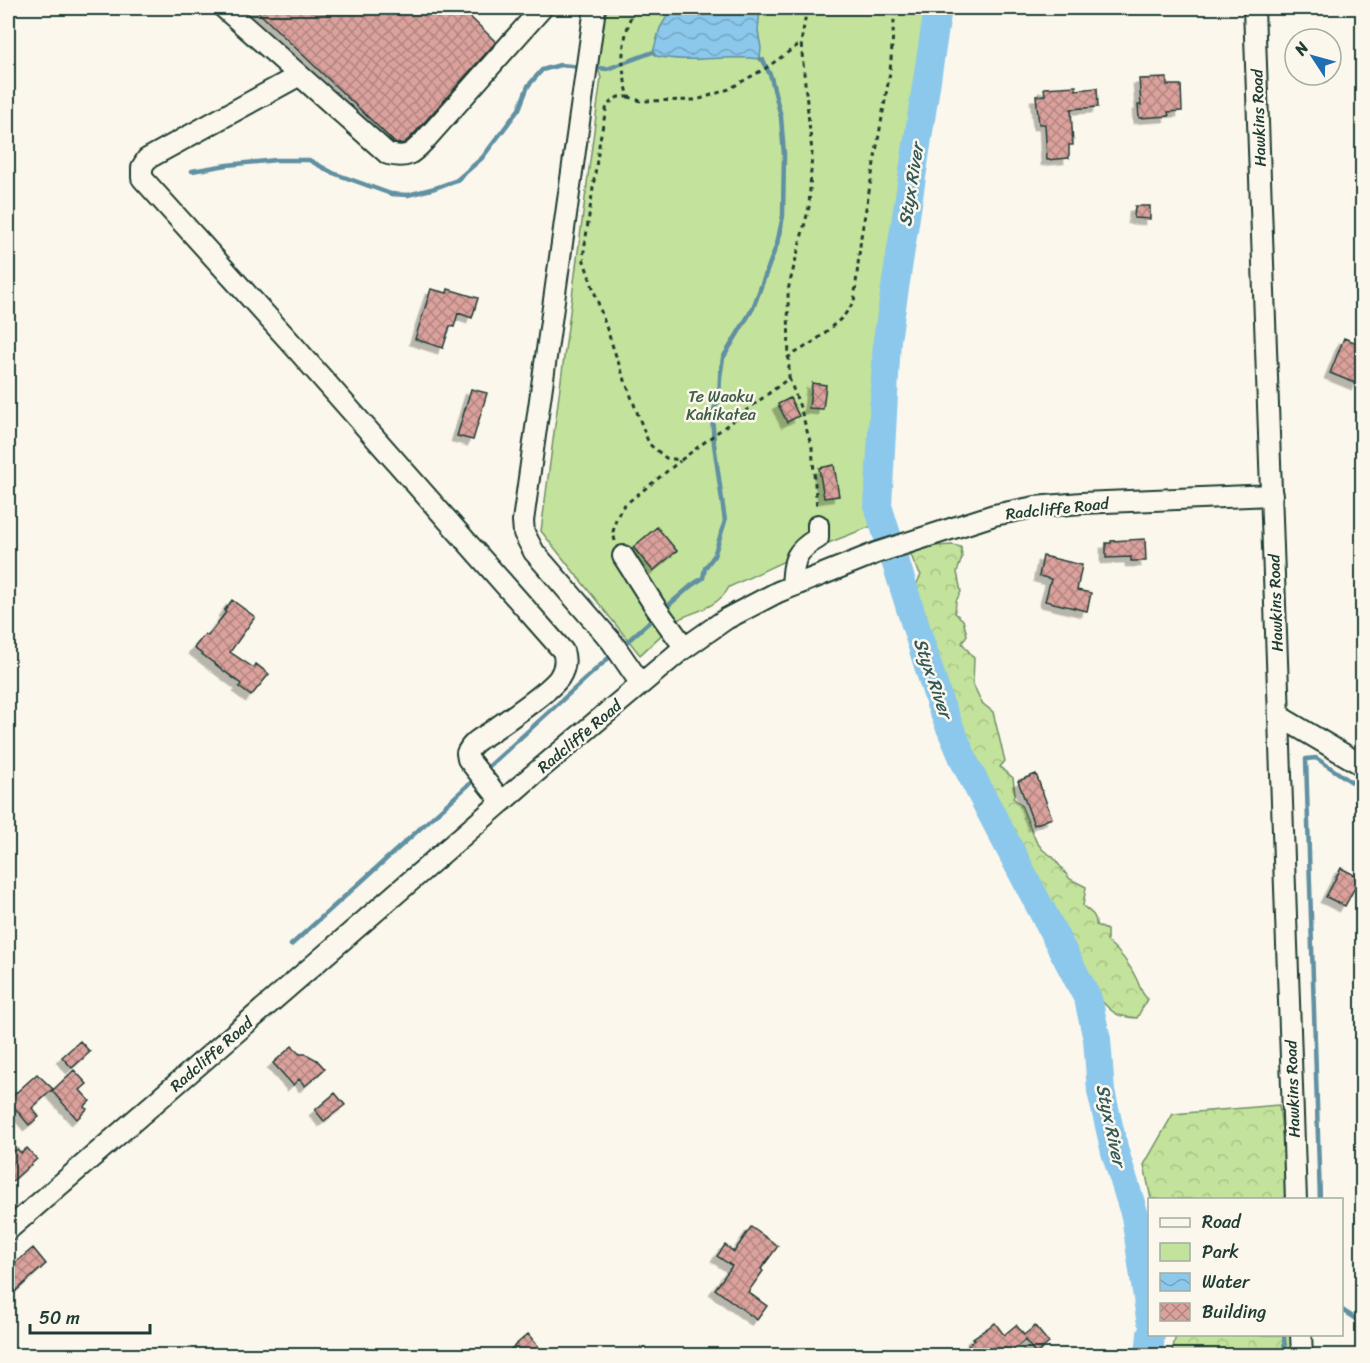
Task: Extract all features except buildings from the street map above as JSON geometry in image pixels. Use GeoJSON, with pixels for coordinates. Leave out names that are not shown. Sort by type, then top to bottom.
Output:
{"type":"FeatureCollection","features":[{"type":"Feature","properties":{"kind":"street"},"geometry":{"type":"LineString","coordinates":[[224,8],[388,154],[401,157],[413,152],[425,140],[542,8]]}},
{"type":"Feature","properties":{"kind":"street"},"geometry":{"type":"LineString","coordinates":[[595,8],[523,522],[524,533],[534,552],[617,649],[641,684]]}},
{"type":"Feature","properties":{"kind":"street","name":"Hawkins Road"},"geometry":{"type":"LineString","coordinates":[[1254,8],[1296,1198]]}},
{"type":"Feature","properties":{"kind":"street"},"geometry":{"type":"LineString","coordinates":[[298,76],[147,159],[142,167],[142,178],[563,651],[566,658],[559,678],[490,733],[474,742],[467,753],[468,759],[502,802]]}},
{"type":"Feature","properties":{"kind":"street","name":"Radcliffe Road"},"geometry":{"type":"LineString","coordinates":[[8,1230],[641,684],[685,648],[749,605],[908,541],[994,514],[1035,507],[1272,495]]}},
{"type":"Feature","properties":{"kind":"street"},"geometry":{"type":"LineString","coordinates":[[792,586],[794,559],[804,546],[818,538],[818,525]]}},
{"type":"Feature","properties":{"kind":"street"},"geometry":{"type":"LineString","coordinates":[[623,556],[685,648]]}},
{"type":"Feature","properties":{"kind":"street"},"geometry":{"type":"LineString","coordinates":[[1279,716],[1362,765]]}},
{"type":"Feature","properties":{"kind":"street"},"geometry":{"type":"LineString","coordinates":[[1301,1336],[1302,1356]]}},
{"type":"Feature","properties":{"kind":"path"},"geometry":{"type":"LineString","coordinates":[[629,97],[622,64],[624,38],[633,8]]}},
{"type":"Feature","properties":{"kind":"path"},"geometry":{"type":"LineString","coordinates":[[807,8],[801,44],[812,152],[809,207],[788,290],[787,358],[789,378],[801,407],[812,448],[818,525]]}},
{"type":"Feature","properties":{"kind":"path"},"geometry":{"type":"LineString","coordinates":[[787,358],[815,341],[843,317],[854,302],[862,227],[890,72],[895,8]]}},
{"type":"Feature","properties":{"kind":"path"},"geometry":{"type":"LineString","coordinates":[[681,460],[666,458],[649,444],[616,359],[583,258],[607,105],[618,97],[629,97],[641,101],[698,100],[729,89],[766,68],[801,44]]}},
{"type":"Feature","properties":{"kind":"path"},"geometry":{"type":"LineString","coordinates":[[623,556],[613,532],[622,507],[789,378]]}},
{"type":"Feature","properties":{"kind":"green space","name":"Te Waoku Kahikatea"},"geometry":{"type":"Polygon","coordinates":[[[606,8],[927,8],[872,526],[795,556],[729,587],[715,602],[679,619],[640,655],[541,531],[601,78],[596,62],[606,8]]]}},
{"type":"Feature","properties":{"kind":"green space"},"geometry":{"type":"Polygon","coordinates":[[[953,545],[961,547],[962,558],[957,572],[961,592],[956,601],[955,613],[963,620],[967,635],[962,643],[974,658],[973,684],[982,703],[993,712],[1005,761],[1000,767],[1013,778],[1015,794],[1013,798],[1021,805],[1036,841],[1053,857],[1070,879],[1086,887],[1083,906],[1094,916],[1096,925],[1107,930],[1107,941],[1124,958],[1133,973],[1147,999],[1137,1018],[1113,1012],[1095,996],[1079,988],[1070,980],[1074,958],[1071,955],[1054,956],[1036,927],[1042,918],[1036,909],[1035,884],[997,801],[982,794],[972,778],[972,769],[968,760],[958,751],[942,727],[948,700],[938,693],[922,672],[920,656],[923,633],[914,596],[921,575],[911,555],[916,547],[953,545]]]}},
{"type":"Feature","properties":{"kind":"green space"},"geometry":{"type":"Polygon","coordinates":[[[1279,1105],[1288,1198],[1151,1198],[1144,1165],[1173,1114],[1279,1105]]]}},
{"type":"Feature","properties":{"kind":"green space"},"geometry":{"type":"Polygon","coordinates":[[[1176,1336],[1293,1336],[1293,1355],[1171,1356],[1176,1336]]]}},
{"type":"Feature","properties":{"kind":"water"},"geometry":{"type":"Polygon","coordinates":[[[672,8],[760,8],[758,31],[760,59],[682,59],[656,56],[653,52],[660,28],[672,8]]]}},
{"type":"Feature","properties":{"kind":"waterway","name":"Styx River"},"geometry":{"type":"LineString","coordinates":[[938,8],[887,340],[878,506],[940,704],[966,765],[1088,999],[1097,1039],[1101,1091],[1115,1152],[1135,1216],[1148,1304]]}},
{"type":"Feature","properties":{"kind":"waterway"},"geometry":{"type":"LineString","coordinates":[[591,67],[607,69],[653,52]]}},
{"type":"Feature","properties":{"kind":"waterway"},"geometry":{"type":"LineString","coordinates":[[663,610],[703,578],[705,568],[714,556],[725,521],[712,413],[719,400],[723,358],[753,308],[777,244],[783,216],[784,155],[781,117],[771,77],[763,60],[760,59]]}},
{"type":"Feature","properties":{"kind":"waterway"},"geometry":{"type":"LineString","coordinates":[[192,171],[276,160],[309,160],[333,173],[391,194],[408,195],[435,188],[457,180],[482,158],[519,109],[528,86],[542,70],[560,65],[582,67]]}},
{"type":"Feature","properties":{"kind":"waterway"},"geometry":{"type":"LineString","coordinates":[[620,648],[657,615]]}},
{"type":"Feature","properties":{"kind":"waterway"},"geometry":{"type":"LineString","coordinates":[[485,770],[614,653]]}},
{"type":"Feature","properties":{"kind":"waterway"},"geometry":{"type":"LineString","coordinates":[[1320,1198],[1306,759],[1316,758],[1362,789]]}},
{"type":"Feature","properties":{"kind":"waterway"},"geometry":{"type":"LineString","coordinates":[[291,945],[476,778]]}},
{"type":"Feature","properties":{"kind":"waterway"},"geometry":{"type":"LineString","coordinates":[[1343,1311],[1362,1323]]}},
{"type":"Feature","properties":{"kind":"waterway","name":"Styx River"},"geometry":{"type":"LineString","coordinates":[[1149,1356],[1151,1336]]}},
{"type":"Feature","properties":{"kind":"waterway"},"geometry":{"type":"LineString","coordinates":[[1284,1336],[1285,1356]]}}]}
